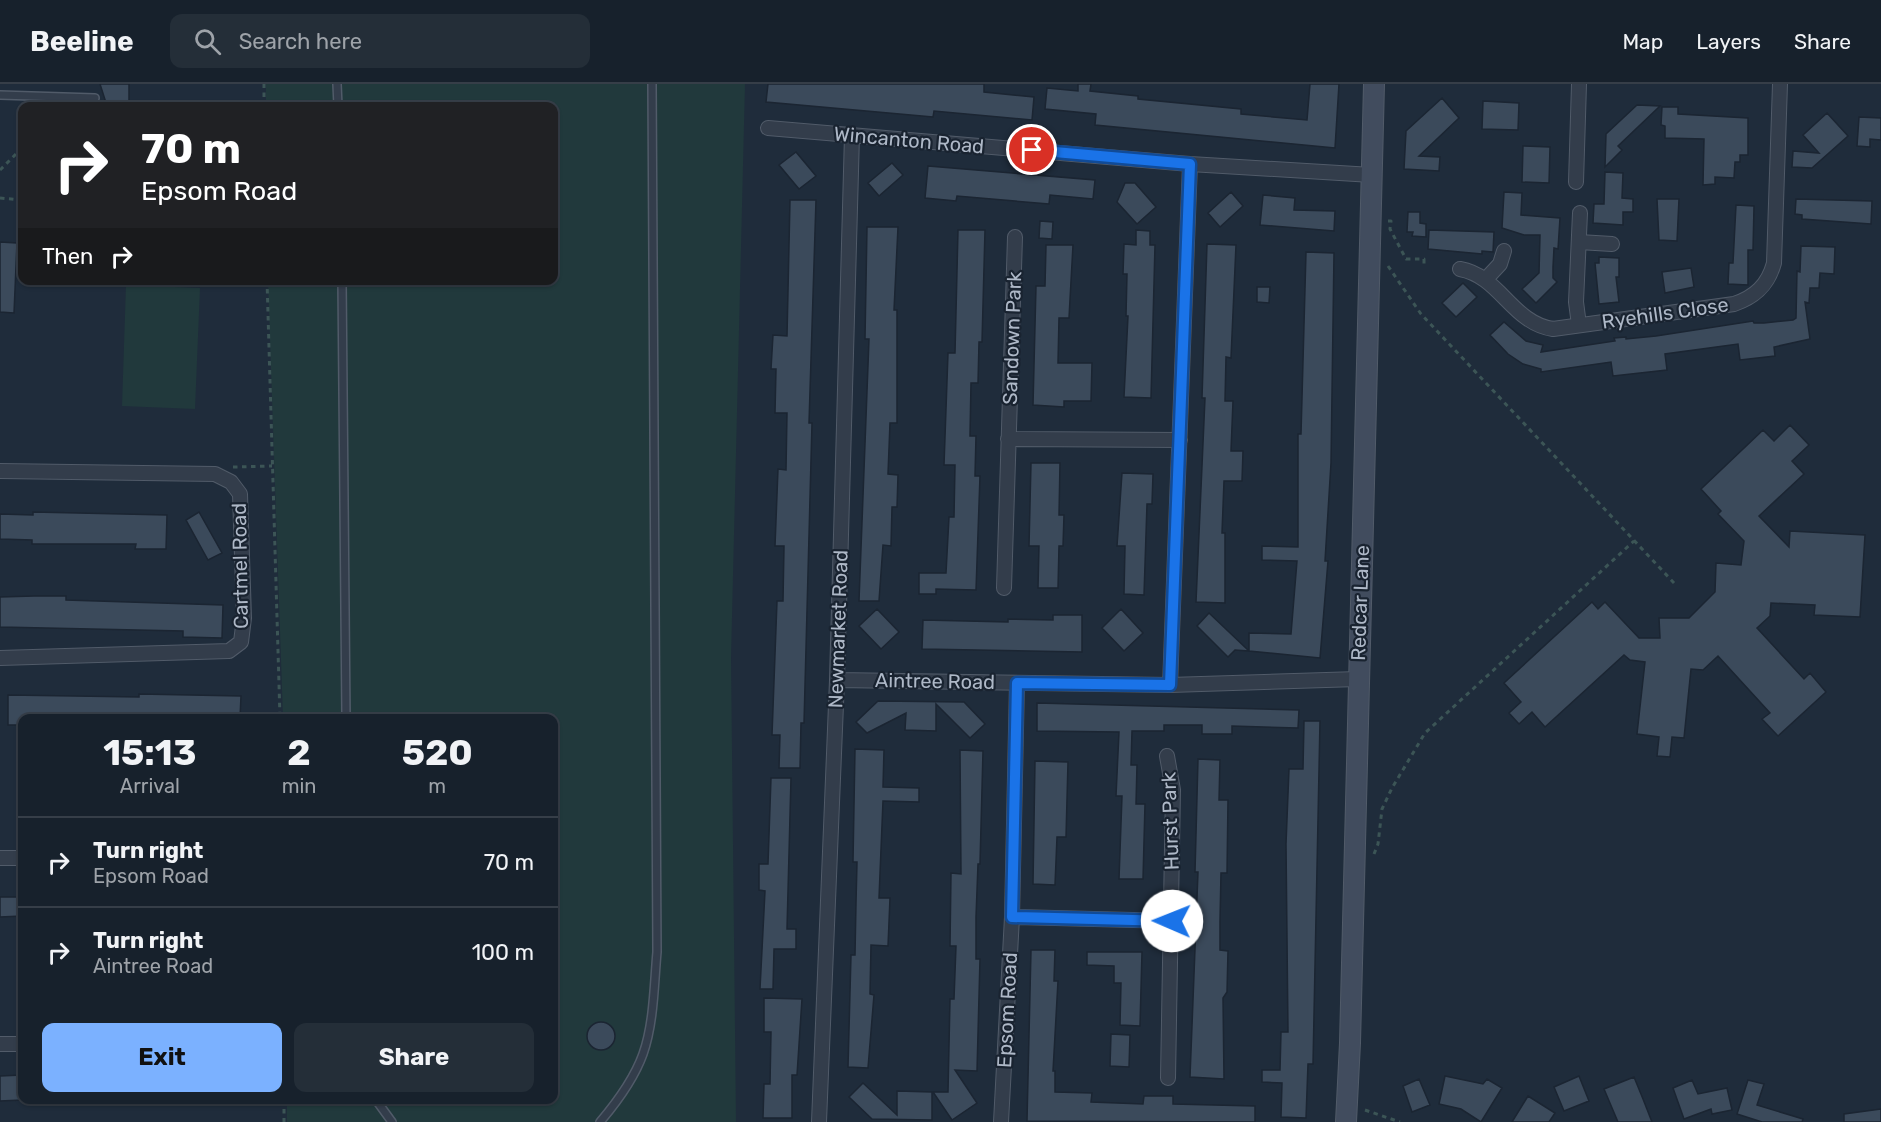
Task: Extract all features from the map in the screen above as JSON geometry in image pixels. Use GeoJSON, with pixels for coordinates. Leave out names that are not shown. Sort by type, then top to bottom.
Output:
{"type":"FeatureCollection","features":[{"type":"Feature","properties":{"kind":"main road","name":"Redcar Lane"},"geometry":{"type":"LineString","coordinates":[[1346,1122],[1350,1043],[1374,84]]}},
{"type":"Feature","properties":{"kind":"street"},"geometry":{"type":"LineString","coordinates":[[1576,182],[1579,84]]}},
{"type":"Feature","properties":{"kind":"street","name":"Ryehills Close"},"geometry":{"type":"LineString","coordinates":[[1460,269],[1473,271],[1486,279],[1523,317],[1533,323],[1553,329],[1734,304],[1755,295],[1771,276],[1774,263],[1780,84]]}},
{"type":"Feature","properties":{"kind":"street","name":"Wincanton Road"},"geometry":{"type":"LineString","coordinates":[[768,128],[1190,164],[1372,175]]}},
{"type":"Feature","properties":{"kind":"street","name":"Newmarket Road"},"geometry":{"type":"LineString","coordinates":[[819,1122],[837,680],[852,135]]}},
{"type":"Feature","properties":{"kind":"street"},"geometry":{"type":"LineString","coordinates":[[1170,685],[1190,164]]}},
{"type":"Feature","properties":{"kind":"street","name":"Ryehills Close"},"geometry":{"type":"LineString","coordinates":[[1579,325],[1576,302],[1580,213]]}},
{"type":"Feature","properties":{"kind":"street","name":"Sandown Park"},"geometry":{"type":"LineString","coordinates":[[1004,588],[1015,237]]}},
{"type":"Feature","properties":{"kind":"street"},"geometry":{"type":"LineString","coordinates":[[1578,242],[1612,244]]}},
{"type":"Feature","properties":{"kind":"street"},"geometry":{"type":"LineString","coordinates":[[1486,279],[1500,264],[1504,251]]}},
{"type":"Feature","properties":{"kind":"street"},"geometry":{"type":"LineString","coordinates":[[1008,439],[1180,440]]}},
{"type":"Feature","properties":{"kind":"street"},"geometry":{"type":"LineString","coordinates":[[0,471],[215,474]]}},
{"type":"Feature","properties":{"kind":"street","name":"Cartmel Road"},"geometry":{"type":"LineString","coordinates":[[0,658],[229,651],[241,642],[244,618],[240,495],[231,482],[215,474]]}},
{"type":"Feature","properties":{"kind":"street","name":"Aintree Road"},"geometry":{"type":"LineString","coordinates":[[837,680],[1170,685],[1358,679]]}},
{"type":"Feature","properties":{"kind":"street","name":"Epsom Road"},"geometry":{"type":"LineString","coordinates":[[1001,1122],[1012,917],[1017,683]]}},
{"type":"Feature","properties":{"kind":"street","name":"Hurst Park"},"geometry":{"type":"LineString","coordinates":[[1167,756],[1173,790],[1168,1078]]}},
{"type":"Feature","properties":{"kind":"street"},"geometry":{"type":"LineString","coordinates":[[0,858],[18,858]]}},
{"type":"Feature","properties":{"kind":"street"},"geometry":{"type":"LineString","coordinates":[[1012,917],[1172,921]]}},
{"type":"Feature","properties":{"kind":"street"},"geometry":{"type":"LineString","coordinates":[[0,1044],[18,1044]]}},
{"type":"Feature","properties":{"kind":"lane"},"geometry":{"type":"LineString","coordinates":[[337,84],[338,102]]}},
{"type":"Feature","properties":{"kind":"lane"},"geometry":{"type":"LineString","coordinates":[[600,1122],[621,1097],[643,1054],[651,1011],[657,952],[652,84]]}},
{"type":"Feature","properties":{"kind":"lane"},"geometry":{"type":"LineString","coordinates":[[0,95],[95,98]]}},
{"type":"Feature","properties":{"kind":"lane"},"geometry":{"type":"LineString","coordinates":[[342,285],[346,714]]}},
{"type":"Feature","properties":{"kind":"lane"},"geometry":{"type":"LineString","coordinates":[[379,1104],[392,1122]]}},
{"type":"Feature","properties":{"kind":"path"},"geometry":{"type":"LineString","coordinates":[[264,84],[264,102]]}},
{"type":"Feature","properties":{"kind":"path"},"geometry":{"type":"LineString","coordinates":[[20,96],[20,102]]}},
{"type":"Feature","properties":{"kind":"path"},"geometry":{"type":"LineString","coordinates":[[0,170],[18,152]]}},
{"type":"Feature","properties":{"kind":"path"},"geometry":{"type":"LineString","coordinates":[[0,198],[18,200]]}},
{"type":"Feature","properties":{"kind":"path"},"geometry":{"type":"LineString","coordinates":[[1370,220],[1391,221],[1390,229],[1406,259],[1424,259],[1424,267]]}},
{"type":"Feature","properties":{"kind":"path"},"geometry":{"type":"LineString","coordinates":[[1386,263],[1421,314],[1675,584]]}},
{"type":"Feature","properties":{"kind":"path"},"geometry":{"type":"LineString","coordinates":[[267,285],[280,714]]}},
{"type":"Feature","properties":{"kind":"path"},"geometry":{"type":"LineString","coordinates":[[215,474],[231,467],[272,466]]}},
{"type":"Feature","properties":{"kind":"path"},"geometry":{"type":"LineString","coordinates":[[1353,872],[1367,870],[1378,844],[1382,809],[1425,733],[1634,541]]}},
{"type":"Feature","properties":{"kind":"path"},"geometry":{"type":"LineString","coordinates":[[1365,1101],[1365,1112],[1400,1122]]}},
{"type":"Feature","properties":{"kind":"path"},"geometry":{"type":"LineString","coordinates":[[284,1104],[284,1122]]}},
{"type":"Feature","properties":{"kind":"green space"},"geometry":{"type":"Polygon","coordinates":[[[266,84],[745,84],[731,658],[736,1122],[287,1122],[287,1104],[558,1104],[558,714],[283,714],[268,285],[558,285],[558,102],[266,102],[266,84]]]}},
{"type":"Feature","properties":{"kind":"green space"},"geometry":{"type":"Polygon","coordinates":[[[126,285],[200,288],[195,409],[122,406],[126,285]]]}},
{"type":"Feature","properties":{"kind":"building"},"geometry":{"type":"Polygon","coordinates":[[[100,84],[129,84],[129,102],[106,102],[100,84]]]}},
{"type":"Feature","properties":{"kind":"building"},"geometry":{"type":"Polygon","coordinates":[[[768,84],[984,84],[984,92],[1034,97],[1032,120],[934,111],[933,117],[766,102],[768,84]]]}},
{"type":"Feature","properties":{"kind":"building"},"geometry":{"type":"Polygon","coordinates":[[[1078,84],[1091,84],[1090,91],[1138,96],[1138,99],[1241,109],[1241,114],[1307,120],[1310,84],[1339,84],[1335,148],[1095,125],[1096,114],[1045,109],[1047,88],[1078,91],[1078,84]]]}},
{"type":"Feature","properties":{"kind":"building"},"geometry":{"type":"Polygon","coordinates":[[[1442,98],[1459,118],[1419,156],[1440,157],[1439,171],[1404,169],[1406,131],[1442,98]]]}},
{"type":"Feature","properties":{"kind":"building"},"geometry":{"type":"Polygon","coordinates":[[[1483,101],[1519,103],[1518,130],[1482,129],[1483,101]]]}},
{"type":"Feature","properties":{"kind":"building"},"geometry":{"type":"Polygon","coordinates":[[[1637,105],[1660,106],[1618,146],[1622,150],[1605,167],[1606,134],[1637,105]]]}},
{"type":"Feature","properties":{"kind":"building"},"geometry":{"type":"Polygon","coordinates":[[[1662,107],[1678,107],[1678,114],[1748,118],[1748,155],[1740,155],[1740,162],[1735,162],[1734,178],[1715,177],[1715,184],[1703,185],[1704,139],[1665,138],[1665,126],[1661,125],[1662,107]]]}},
{"type":"Feature","properties":{"kind":"building"},"geometry":{"type":"Polygon","coordinates":[[[1827,113],[1848,136],[1812,168],[1792,167],[1793,151],[1819,153],[1803,135],[1827,113]]]}},
{"type":"Feature","properties":{"kind":"building"},"geometry":{"type":"Polygon","coordinates":[[[1859,117],[1881,118],[1881,140],[1870,139],[1870,147],[1857,146],[1859,117]]]}},
{"type":"Feature","properties":{"kind":"building"},"geometry":{"type":"Polygon","coordinates":[[[1523,146],[1550,147],[1549,183],[1522,182],[1523,146]]]}},
{"type":"Feature","properties":{"kind":"building"},"geometry":{"type":"Polygon","coordinates":[[[796,152],[816,176],[799,189],[779,165],[796,152]]]}},
{"type":"Feature","properties":{"kind":"building"},"geometry":{"type":"Polygon","coordinates":[[[892,163],[903,175],[879,196],[868,183],[892,163]]]}},
{"type":"Feature","properties":{"kind":"building"},"geometry":{"type":"Polygon","coordinates":[[[928,166],[1095,180],[1093,199],[1050,195],[1049,204],[957,196],[956,201],[925,198],[928,166]]]}},
{"type":"Feature","properties":{"kind":"building"},"geometry":{"type":"Polygon","coordinates":[[[1605,172],[1623,173],[1622,198],[1633,199],[1633,212],[1623,212],[1623,225],[1593,223],[1594,204],[1604,204],[1605,172]]]}},
{"type":"Feature","properties":{"kind":"building"},"geometry":{"type":"Polygon","coordinates":[[[1125,183],[1135,183],[1156,207],[1137,224],[1117,202],[1125,183]]]}},
{"type":"Feature","properties":{"kind":"building"},"geometry":{"type":"Polygon","coordinates":[[[1231,192],[1243,206],[1220,227],[1208,213],[1231,192]]]}},
{"type":"Feature","properties":{"kind":"building"},"geometry":{"type":"Polygon","coordinates":[[[1504,192],[1522,193],[1521,215],[1560,218],[1558,249],[1554,248],[1553,267],[1553,278],[1557,282],[1536,303],[1522,289],[1539,273],[1540,235],[1524,235],[1502,228],[1504,192]]]}},
{"type":"Feature","properties":{"kind":"building"},"geometry":{"type":"Polygon","coordinates":[[[1263,195],[1295,198],[1294,210],[1335,211],[1334,231],[1260,225],[1263,195]]]}},
{"type":"Feature","properties":{"kind":"building"},"geometry":{"type":"Polygon","coordinates":[[[1657,199],[1679,199],[1677,241],[1659,240],[1657,199]]]}},
{"type":"Feature","properties":{"kind":"building"},"geometry":{"type":"Polygon","coordinates":[[[1796,199],[1872,201],[1871,224],[1802,219],[1802,215],[1795,214],[1796,199]]]}},
{"type":"Feature","properties":{"kind":"building"},"geometry":{"type":"Polygon","coordinates":[[[790,200],[816,200],[809,423],[812,423],[804,723],[801,723],[800,768],[779,768],[780,735],[772,735],[777,601],[783,601],[784,546],[775,546],[778,469],[786,470],[787,413],[775,413],[776,369],[771,369],[773,335],[787,336],[790,200]]]}},
{"type":"Feature","properties":{"kind":"building"},"geometry":{"type":"Polygon","coordinates":[[[1736,205],[1754,206],[1753,250],[1748,250],[1748,285],[1728,284],[1729,263],[1733,263],[1736,205]]]}},
{"type":"Feature","properties":{"kind":"building"},"geometry":{"type":"Polygon","coordinates":[[[1408,212],[1420,212],[1420,223],[1426,224],[1426,237],[1412,236],[1413,232],[1407,232],[1408,212]]]}},
{"type":"Feature","properties":{"kind":"building"},"geometry":{"type":"Polygon","coordinates":[[[1040,221],[1053,222],[1052,239],[1039,238],[1040,221]]]}},
{"type":"Feature","properties":{"kind":"building"},"geometry":{"type":"Polygon","coordinates":[[[867,227],[898,227],[894,310],[897,310],[897,423],[890,423],[888,474],[898,475],[897,507],[892,507],[891,546],[883,545],[879,601],[859,601],[869,339],[865,339],[867,227]]]}},
{"type":"Feature","properties":{"kind":"building"},"geometry":{"type":"Polygon","coordinates":[[[958,230],[985,230],[982,342],[979,342],[978,383],[971,383],[970,436],[976,436],[975,476],[980,476],[976,590],[936,589],[936,594],[919,594],[919,573],[946,573],[949,517],[954,517],[955,465],[944,465],[948,353],[955,353],[958,230]]]}},
{"type":"Feature","properties":{"kind":"building"},"geometry":{"type":"Polygon","coordinates":[[[1136,230],[1150,231],[1150,245],[1155,245],[1151,398],[1124,397],[1128,316],[1126,316],[1127,274],[1123,274],[1124,244],[1136,245],[1136,230]]]}},
{"type":"Feature","properties":{"kind":"building"},"geometry":{"type":"Polygon","coordinates":[[[1429,230],[1494,232],[1493,252],[1482,251],[1482,254],[1428,249],[1429,230]]]}},
{"type":"Feature","properties":{"kind":"building"},"geometry":{"type":"Polygon","coordinates":[[[0,242],[17,243],[14,313],[0,312],[0,242]]]}},
{"type":"Feature","properties":{"kind":"building"},"geometry":{"type":"Polygon","coordinates":[[[1207,244],[1236,245],[1231,358],[1226,357],[1225,401],[1233,401],[1231,451],[1243,451],[1242,481],[1224,481],[1222,533],[1225,533],[1225,603],[1196,602],[1205,398],[1202,398],[1207,244]]]}},
{"type":"Feature","properties":{"kind":"building"},"geometry":{"type":"Polygon","coordinates":[[[1046,245],[1073,245],[1069,318],[1059,318],[1058,363],[1092,363],[1091,401],[1064,401],[1064,407],[1033,405],[1036,286],[1045,286],[1046,245]]]}},
{"type":"Feature","properties":{"kind":"building"},"geometry":{"type":"Polygon","coordinates":[[[1801,246],[1835,247],[1834,274],[1820,273],[1819,288],[1810,288],[1809,303],[1805,302],[1810,339],[1774,347],[1775,356],[1740,360],[1738,344],[1665,354],[1667,370],[1613,376],[1611,362],[1541,372],[1541,369],[1523,364],[1508,354],[1490,335],[1504,322],[1526,341],[1543,345],[1541,352],[1615,341],[1614,338],[1656,336],[1753,321],[1764,323],[1793,320],[1796,318],[1797,271],[1800,272],[1801,246]]]}},
{"type":"Feature","properties":{"kind":"building"},"geometry":{"type":"Polygon","coordinates":[[[1306,252],[1334,253],[1331,463],[1325,561],[1328,561],[1320,658],[1249,651],[1249,633],[1291,634],[1297,561],[1262,560],[1262,546],[1298,547],[1298,434],[1301,434],[1306,252]]]}},
{"type":"Feature","properties":{"kind":"building"},"geometry":{"type":"Polygon","coordinates":[[[1599,257],[1619,258],[1619,277],[1616,277],[1619,302],[1599,304],[1595,263],[1599,263],[1599,257]]]}},
{"type":"Feature","properties":{"kind":"building"},"geometry":{"type":"Polygon","coordinates":[[[1691,268],[1694,287],[1665,293],[1662,272],[1691,268]]]}},
{"type":"Feature","properties":{"kind":"building"},"geometry":{"type":"Polygon","coordinates":[[[1463,283],[1477,297],[1456,317],[1442,303],[1463,283]]]}},
{"type":"Feature","properties":{"kind":"building"},"geometry":{"type":"Polygon","coordinates":[[[1257,287],[1270,287],[1269,303],[1257,302],[1257,287]]]}},
{"type":"Feature","properties":{"kind":"building"},"geometry":{"type":"Polygon","coordinates":[[[1790,425],[1809,445],[1792,461],[1804,474],[1759,516],[1789,547],[1790,531],[1865,535],[1860,617],[1814,615],[1815,605],[1771,603],[1770,616],[1757,628],[1804,679],[1810,673],[1826,692],[1778,736],[1762,719],[1770,713],[1718,656],[1703,670],[1691,669],[1684,738],[1672,737],[1670,757],[1657,756],[1659,737],[1637,734],[1645,662],[1630,660],[1624,655],[1545,727],[1532,712],[1519,724],[1509,713],[1521,702],[1504,683],[1592,602],[1598,609],[1605,602],[1639,638],[1660,638],[1659,618],[1689,618],[1715,592],[1716,563],[1741,565],[1744,541],[1718,514],[1721,511],[1701,489],[1763,430],[1774,441],[1790,425]]]}},
{"type":"Feature","properties":{"kind":"building"},"geometry":{"type":"Polygon","coordinates":[[[1031,463],[1060,463],[1059,515],[1064,515],[1063,546],[1059,546],[1058,588],[1038,588],[1039,546],[1029,546],[1031,463]]]}},
{"type":"Feature","properties":{"kind":"building"},"geometry":{"type":"Polygon","coordinates":[[[1122,473],[1153,474],[1152,504],[1147,504],[1144,595],[1124,594],[1125,546],[1117,546],[1122,473]]]}},
{"type":"Feature","properties":{"kind":"building"},"geometry":{"type":"Polygon","coordinates":[[[33,512],[167,515],[166,549],[135,549],[136,544],[32,544],[32,540],[0,539],[0,514],[33,515],[33,512]]]}},
{"type":"Feature","properties":{"kind":"building"},"geometry":{"type":"Polygon","coordinates":[[[199,512],[222,553],[208,560],[186,520],[199,512]]]}},
{"type":"Feature","properties":{"kind":"building"},"geometry":{"type":"Polygon","coordinates":[[[66,596],[66,600],[223,605],[222,638],[183,637],[183,631],[0,627],[0,597],[66,596]]]}},
{"type":"Feature","properties":{"kind":"building"},"geometry":{"type":"Polygon","coordinates":[[[877,609],[899,632],[881,649],[859,626],[877,609]]]}},
{"type":"Feature","properties":{"kind":"building"},"geometry":{"type":"Polygon","coordinates":[[[1121,609],[1143,633],[1124,651],[1102,628],[1121,609]]]}},
{"type":"Feature","properties":{"kind":"building"},"geometry":{"type":"Polygon","coordinates":[[[1209,613],[1249,651],[1235,650],[1228,657],[1197,626],[1209,613]]]}},
{"type":"Feature","properties":{"kind":"building"},"geometry":{"type":"Polygon","coordinates":[[[1053,615],[1082,615],[1082,652],[922,649],[923,620],[1008,622],[1008,619],[1053,620],[1053,615]]]}},
{"type":"Feature","properties":{"kind":"building"},"geometry":{"type":"Polygon","coordinates":[[[139,694],[241,696],[240,714],[18,714],[18,725],[8,725],[8,695],[139,697],[139,694]]]}},
{"type":"Feature","properties":{"kind":"building"},"geometry":{"type":"Polygon","coordinates":[[[878,701],[964,702],[985,724],[970,738],[936,704],[936,731],[905,730],[906,713],[867,733],[856,722],[878,701]]]}},
{"type":"Feature","properties":{"kind":"building"},"geometry":{"type":"Polygon","coordinates":[[[1037,703],[1299,710],[1298,728],[1232,726],[1232,734],[1202,734],[1202,725],[1164,725],[1164,731],[1132,731],[1131,765],[1137,765],[1136,804],[1145,804],[1143,879],[1119,879],[1122,796],[1116,796],[1119,732],[1037,731],[1037,703]]]}},
{"type":"Feature","properties":{"kind":"building"},"geometry":{"type":"Polygon","coordinates":[[[1304,721],[1320,721],[1313,1064],[1308,1064],[1306,1118],[1281,1117],[1282,1083],[1262,1082],[1262,1070],[1280,1070],[1281,1032],[1288,1032],[1286,844],[1289,769],[1303,769],[1304,721]]]}},
{"type":"Feature","properties":{"kind":"building"},"geometry":{"type":"Polygon","coordinates":[[[855,749],[884,750],[883,787],[919,788],[919,802],[883,801],[879,898],[890,898],[888,946],[871,945],[870,994],[874,995],[868,1068],[848,1067],[851,955],[855,955],[857,862],[853,862],[855,749]]]}},
{"type":"Feature","properties":{"kind":"building"},"geometry":{"type":"Polygon","coordinates":[[[960,750],[983,751],[976,917],[976,959],[980,959],[977,1071],[955,1070],[977,1103],[952,1120],[933,1092],[948,1092],[950,999],[954,999],[956,946],[950,946],[951,873],[961,874],[960,750]]]}},
{"type":"Feature","properties":{"kind":"building"},"geometry":{"type":"Polygon","coordinates":[[[1198,759],[1220,760],[1219,800],[1228,800],[1227,873],[1221,873],[1220,921],[1220,950],[1228,951],[1227,992],[1223,998],[1224,1079],[1190,1077],[1198,872],[1195,872],[1198,759]]]}},
{"type":"Feature","properties":{"kind":"building"},"geometry":{"type":"Polygon","coordinates":[[[1035,761],[1068,762],[1066,837],[1057,837],[1055,885],[1033,884],[1035,761]]]}},
{"type":"Feature","properties":{"kind":"building"},"geometry":{"type":"Polygon","coordinates":[[[771,778],[791,778],[787,929],[796,929],[796,949],[774,949],[773,989],[760,989],[765,891],[759,890],[759,864],[768,864],[771,778]]]}},
{"type":"Feature","properties":{"kind":"building"},"geometry":{"type":"Polygon","coordinates":[[[0,897],[18,897],[18,916],[0,917],[0,897]]]}},
{"type":"Feature","properties":{"kind":"building"},"geometry":{"type":"Polygon","coordinates":[[[1031,950],[1055,950],[1054,981],[1058,981],[1053,1071],[1055,1071],[1055,1092],[1092,1093],[1091,1102],[1143,1104],[1144,1096],[1173,1096],[1173,1104],[1255,1106],[1255,1122],[1027,1121],[1031,950]]]}},
{"type":"Feature","properties":{"kind":"building"},"geometry":{"type":"Polygon","coordinates":[[[1087,952],[1142,952],[1140,1026],[1120,1025],[1121,983],[1114,983],[1114,966],[1087,965],[1087,952]]]}},
{"type":"Feature","properties":{"kind":"building"},"geometry":{"type":"Polygon","coordinates":[[[764,998],[802,999],[797,1075],[792,1075],[792,1118],[763,1118],[764,1084],[770,1084],[771,1032],[764,1032],[764,998]]]}},
{"type":"Feature","properties":{"kind":"building"},"geometry":{"type":"Polygon","coordinates":[[[601,1022],[611,1026],[615,1036],[611,1046],[601,1050],[591,1046],[587,1036],[591,1026],[601,1022]]]}},
{"type":"Feature","properties":{"kind":"building"},"geometry":{"type":"Polygon","coordinates":[[[1111,1034],[1130,1035],[1129,1067],[1110,1066],[1111,1034]]]}},
{"type":"Feature","properties":{"kind":"building"},"geometry":{"type":"Polygon","coordinates":[[[18,1075],[18,1100],[0,1101],[0,1076],[18,1075]]]}},
{"type":"Feature","properties":{"kind":"building"},"geometry":{"type":"Polygon","coordinates":[[[1445,1076],[1483,1084],[1487,1079],[1502,1088],[1481,1122],[1461,1109],[1439,1104],[1445,1076]]]}},
{"type":"Feature","properties":{"kind":"building"},"geometry":{"type":"Polygon","coordinates":[[[1579,1076],[1589,1101],[1564,1111],[1554,1087],[1579,1076]]]}},
{"type":"Feature","properties":{"kind":"building"},"geometry":{"type":"Polygon","coordinates":[[[1634,1077],[1652,1122],[1618,1122],[1604,1089],[1634,1077]]]}},
{"type":"Feature","properties":{"kind":"building"},"geometry":{"type":"Polygon","coordinates":[[[1419,1079],[1430,1105],[1412,1112],[1403,1086],[1419,1079]]]}},
{"type":"Feature","properties":{"kind":"building"},"geometry":{"type":"Polygon","coordinates":[[[1692,1080],[1698,1094],[1727,1088],[1732,1110],[1712,1114],[1711,1109],[1684,1119],[1673,1088],[1692,1080]]]}},
{"type":"Feature","properties":{"kind":"building"},"geometry":{"type":"Polygon","coordinates":[[[1748,1080],[1764,1084],[1757,1105],[1803,1119],[1802,1122],[1762,1122],[1737,1114],[1748,1080]]]}},
{"type":"Feature","properties":{"kind":"building"},"geometry":{"type":"Polygon","coordinates":[[[863,1083],[897,1115],[897,1091],[932,1092],[932,1120],[872,1119],[849,1097],[863,1083]]]}},
{"type":"Feature","properties":{"kind":"building"},"geometry":{"type":"Polygon","coordinates":[[[1528,1096],[1555,1113],[1549,1122],[1512,1122],[1528,1096]]]}},
{"type":"Feature","properties":{"kind":"building"},"geometry":{"type":"Polygon","coordinates":[[[1881,1109],[1881,1122],[1844,1122],[1844,1114],[1881,1109]]]}},
{"type":"Feature","properties":{"kind":"route"},"geometry":{"type":"LineString","coordinates":[[1032,150],[1190,164],[1170,685],[1017,683],[1012,917],[1172,921]]}}]}
